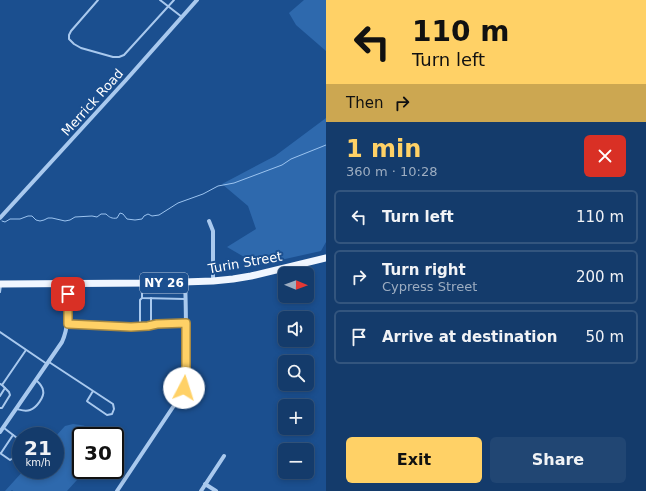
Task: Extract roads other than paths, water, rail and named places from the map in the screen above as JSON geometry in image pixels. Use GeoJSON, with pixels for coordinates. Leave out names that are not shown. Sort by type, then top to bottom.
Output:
{"type":"FeatureCollection","features":[{"type":"Feature","properties":{"kind":"main road","name":"Turin Street"},"geometry":{"type":"LineString","coordinates":[[1,284],[213,281],[251,276],[326,258]]}},
{"type":"Feature","properties":{"kind":"street","name":"Merrick Road"},"geometry":{"type":"LineString","coordinates":[[0,218],[198,0]]}},
{"type":"Feature","properties":{"kind":"street"},"geometry":{"type":"LineString","coordinates":[[209,221],[213,231],[213,281]]}},
{"type":"Feature","properties":{"kind":"street"},"geometry":{"type":"LineString","coordinates":[[117,491],[181,395],[186,380],[185,282]]}},
{"type":"Feature","properties":{"kind":"street"},"geometry":{"type":"LineString","coordinates":[[1,430],[62,342],[68,324],[68,283]]}},
{"type":"Feature","properties":{"kind":"street"},"geometry":{"type":"LineString","coordinates":[[200,491],[224,456]]}},
{"type":"Feature","properties":{"kind":"street"},"geometry":{"type":"LineString","coordinates":[[205,484],[216,491]]}},
{"type":"Feature","properties":{"kind":"lane"},"geometry":{"type":"LineString","coordinates":[[98,0],[71,31],[69,39],[81,48],[114,57],[124,55],[174,0]]}},
{"type":"Feature","properties":{"kind":"lane"},"geometry":{"type":"LineString","coordinates":[[160,0],[182,17]]}},
{"type":"Feature","properties":{"kind":"lane"},"geometry":{"type":"LineString","coordinates":[[140,327],[140,300],[142,298],[142,283]]}},
{"type":"Feature","properties":{"kind":"lane"},"geometry":{"type":"LineString","coordinates":[[0,292],[1,284]]}},
{"type":"Feature","properties":{"kind":"lane"},"geometry":{"type":"LineString","coordinates":[[142,298],[186,299]]}},
{"type":"Feature","properties":{"kind":"lane"},"geometry":{"type":"LineString","coordinates":[[151,298],[151,325]]}},
{"type":"Feature","properties":{"kind":"lane"},"geometry":{"type":"LineString","coordinates":[[68,324],[140,327],[157,324],[186,323]]}},
{"type":"Feature","properties":{"kind":"lane"},"geometry":{"type":"LineString","coordinates":[[0,332],[26,350],[48,363],[93,391],[113,404],[114,409],[112,414],[107,415],[87,401],[93,391]]}},
{"type":"Feature","properties":{"kind":"lane"},"geometry":{"type":"LineString","coordinates":[[0,408],[2,408],[10,395],[9,392],[1,385],[26,350]]}},
{"type":"Feature","properties":{"kind":"lane"},"geometry":{"type":"LineString","coordinates":[[16,408],[23,411],[29,411],[36,406],[43,394],[41,384],[36,380]]}},
{"type":"Feature","properties":{"kind":"lane"},"geometry":{"type":"LineString","coordinates":[[0,396],[5,388]]}},
{"type":"Feature","properties":{"kind":"lane"},"geometry":{"type":"LineString","coordinates":[[1,430],[12,435]]}},
{"type":"Feature","properties":{"kind":"lane"},"geometry":{"type":"LineString","coordinates":[[12,436],[0,453],[10,460],[12,459]]}},
{"type":"Feature","properties":{"kind":"waterway"},"geometry":{"type":"LineString","coordinates":[[2,221],[5,222],[10,219],[20,219],[28,216],[32,216],[36,220],[40,221],[48,218],[65,221],[75,217],[97,217],[101,214],[106,214],[111,218],[117,218],[120,213],[127,219],[142,219],[148,214],[152,216],[159,215],[178,203],[203,194],[218,186],[234,183],[282,165],[291,159],[326,145]]}}]}
